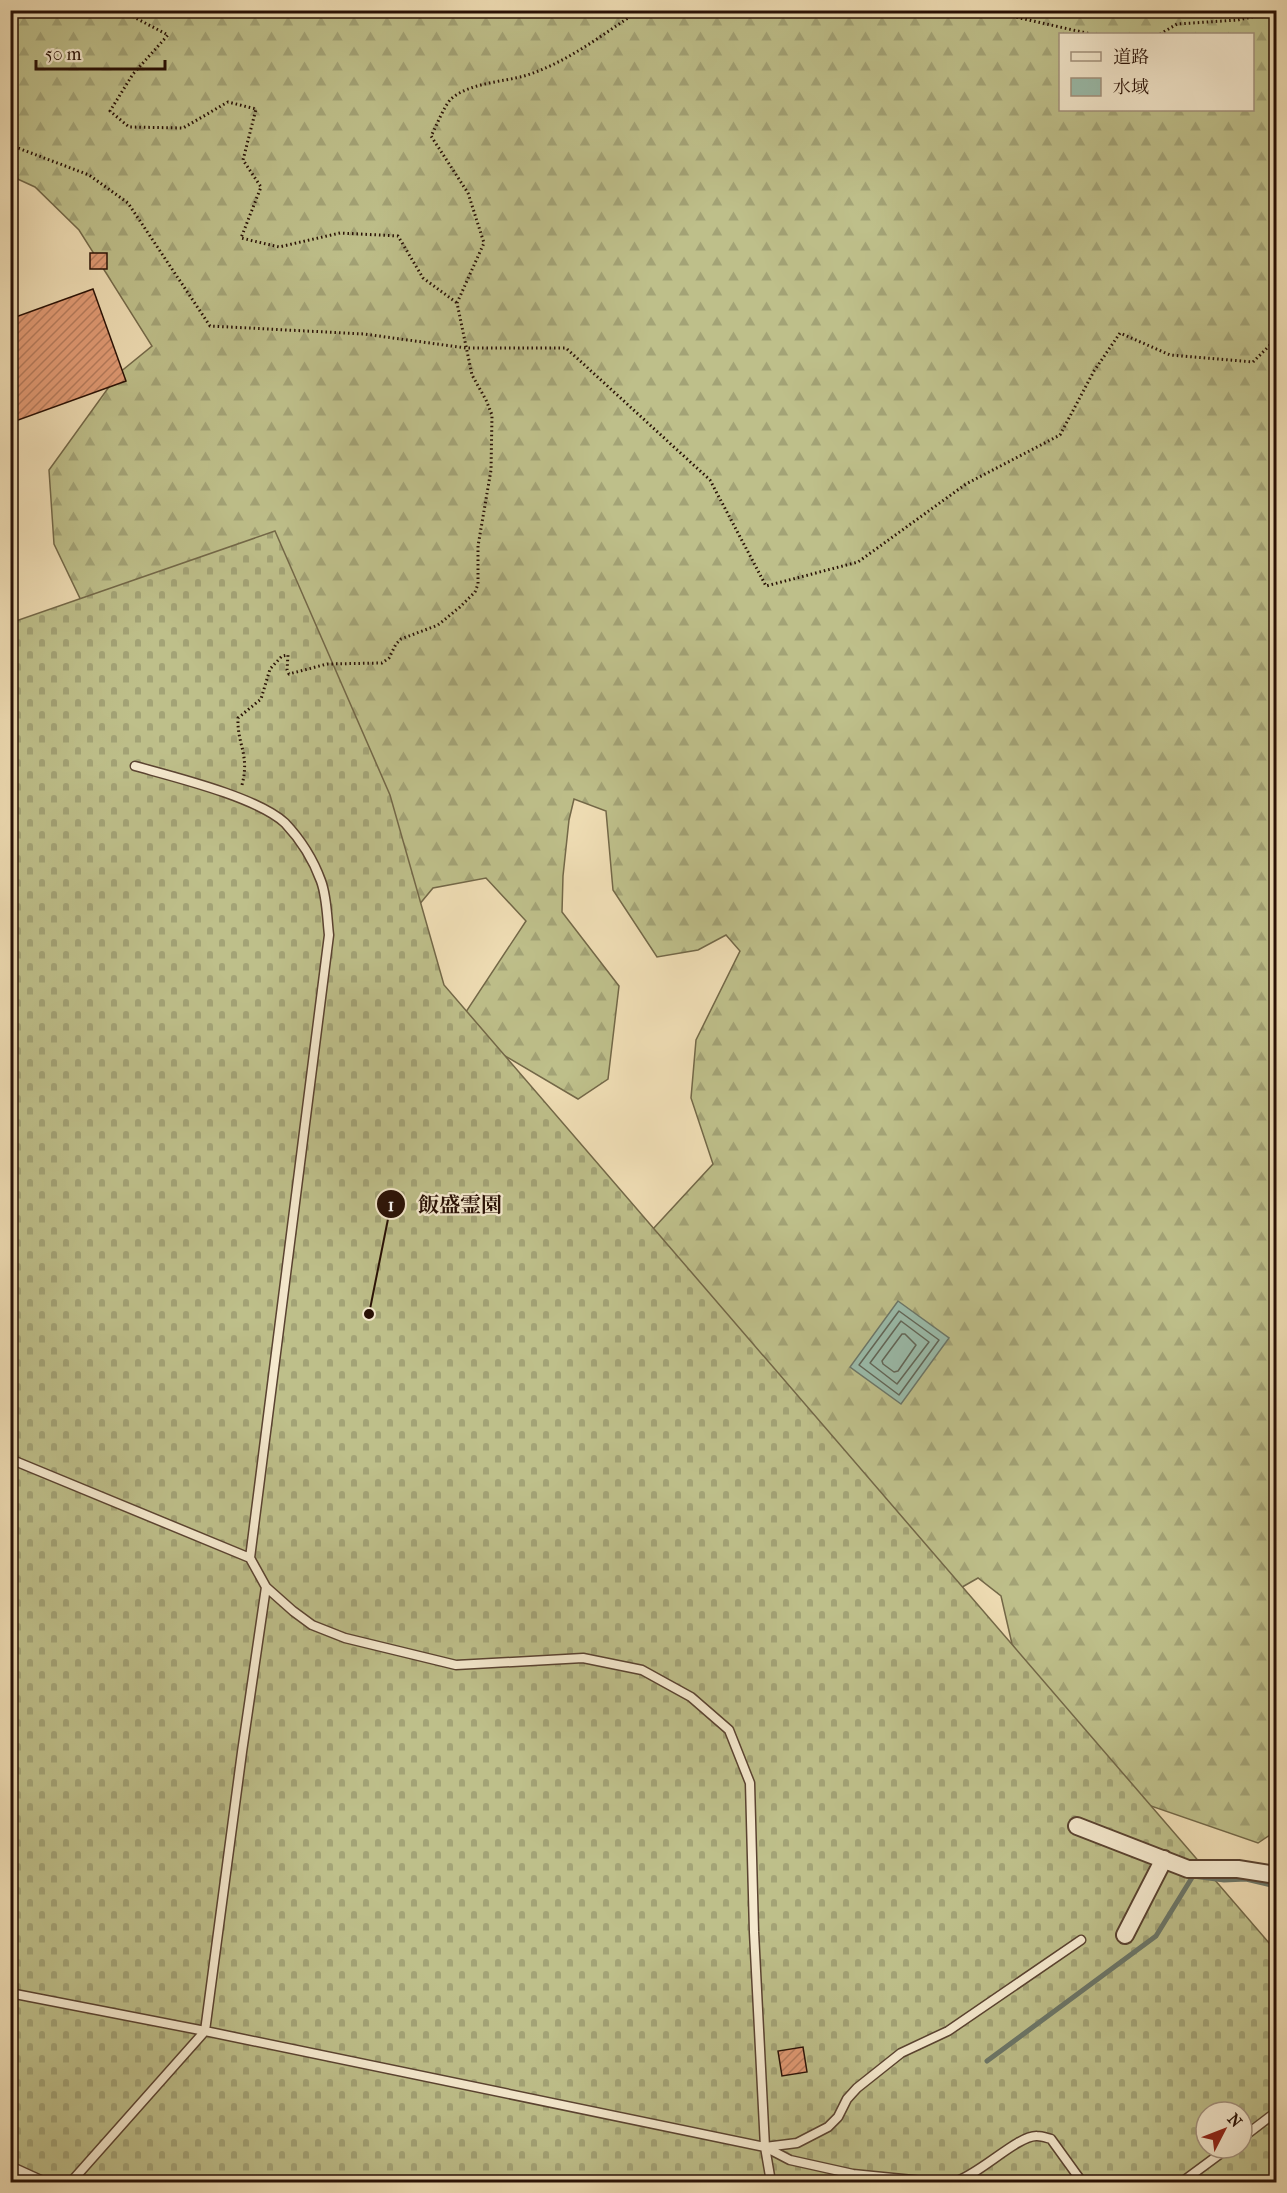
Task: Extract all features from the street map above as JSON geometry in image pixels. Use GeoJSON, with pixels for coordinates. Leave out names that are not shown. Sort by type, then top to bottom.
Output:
{"type":"FeatureCollection","features":[{"type":"Feature","properties":{"kind":"street"},"geometry":{"type":"LineString","coordinates":[[1077,1826],[1188,1869],[1238,1869],[1276,1875]]}},
{"type":"Feature","properties":{"kind":"street"},"geometry":{"type":"LineString","coordinates":[[1125,1935],[1164,1859]]}},
{"type":"Feature","properties":{"kind":"lane"},"geometry":{"type":"LineString","coordinates":[[135,766],[238,798],[283,822],[306,849],[322,883],[328,935],[250,1558],[266,1587],[292,1611],[312,1625],[345,1638],[456,1665],[583,1658],[642,1670],[691,1697],[729,1730],[750,1783],[754,1932],[765,2147],[771,2182]]}},
{"type":"Feature","properties":{"kind":"lane"},"geometry":{"type":"LineString","coordinates":[[10,1459],[250,1558]]}},
{"type":"Feature","properties":{"kind":"lane"},"geometry":{"type":"LineString","coordinates":[[71,2182],[205,2031],[266,1587]]}},
{"type":"Feature","properties":{"kind":"lane"},"geometry":{"type":"LineString","coordinates":[[765,2147],[797,2143],[828,2127],[838,2117],[848,2098],[857,2088],[901,2054],[948,2031],[1081,1940]]}},
{"type":"Feature","properties":{"kind":"lane"},"geometry":{"type":"LineString","coordinates":[[10,1993],[765,2147],[790,2160],[853,2174],[933,2182]]}},
{"type":"Feature","properties":{"kind":"lane"},"geometry":{"type":"LineString","coordinates":[[1254,2129],[1276,2112]]}},
{"type":"Feature","properties":{"kind":"lane"},"geometry":{"type":"LineString","coordinates":[[954,2182],[967,2178],[1024,2138],[1037,2136],[1051,2139],[1082,2182]]}},
{"type":"Feature","properties":{"kind":"lane"},"geometry":{"type":"LineString","coordinates":[[1182,2182],[1212,2160]]}},
{"type":"Feature","properties":{"kind":"lane"},"geometry":{"type":"LineString","coordinates":[[10,2166],[45,2182]]}},
{"type":"Feature","properties":{"kind":"path"},"geometry":{"type":"LineString","coordinates":[[116,10],[168,35],[133,74],[110,111],[129,127],[183,128],[228,102],[256,109],[243,160],[261,187],[241,238],[279,247],[340,233],[398,236],[423,278],[457,303]]}},
{"type":"Feature","properties":{"kind":"path"},"geometry":{"type":"LineString","coordinates":[[238,798],[246,770],[238,718],[261,699],[270,669],[282,656],[288,656],[287,670],[290,674],[327,664],[382,663],[389,658],[401,639],[438,625],[475,592],[478,584],[478,546],[491,470],[492,415],[472,375],[457,303],[484,243],[468,192],[431,136],[450,100],[494,80],[524,76],[554,63],[595,42],[640,10]]}},
{"type":"Feature","properties":{"kind":"path"},"geometry":{"type":"LineString","coordinates":[[1006,10],[1011,16],[1087,33]]}},
{"type":"Feature","properties":{"kind":"path"},"geometry":{"type":"LineString","coordinates":[[1162,33],[1177,24],[1238,20],[1252,17],[1265,10]]}},
{"type":"Feature","properties":{"kind":"path"},"geometry":{"type":"LineString","coordinates":[[10,145],[89,175],[128,203],[210,326],[364,334],[466,348],[566,348],[710,480],[766,586],[858,562],[966,484],[1060,435],[1094,371],[1120,333],[1170,355],[1253,362],[1276,339]]}},
{"type":"Feature","properties":{"kind":"green space"},"geometry":{"type":"Polygon","coordinates":[[[10,11],[1276,11],[1276,1831],[1258,1843],[1093,1786],[1012,1644],[1001,1596],[978,1578],[936,1602],[543,1348],[713,1164],[691,1098],[696,1040],[740,951],[726,935],[698,950],[657,957],[613,890],[606,811],[574,799],[569,820],[563,876],[562,912],[619,986],[608,1079],[578,1099],[456,1027],[526,921],[486,878],[433,888],[369,965],[111,663],[54,544],[49,470],[119,373],[152,346],[79,230],[35,187],[11,176],[10,11]]]}},
{"type":"Feature","properties":{"kind":"green space"},"geometry":{"type":"Polygon","coordinates":[[[275,531],[390,795],[444,985],[1276,1951],[1276,2182],[11,2182],[10,623],[275,531]]]}},
{"type":"Feature","properties":{"kind":"water"},"geometry":{"type":"Polygon","coordinates":[[[898,1301],[949,1338],[901,1404],[850,1367],[898,1301]]]}},
{"type":"Feature","properties":{"kind":"building"},"geometry":{"type":"Polygon","coordinates":[[[90,253],[107,253],[107,269],[90,269],[90,253]]]}},
{"type":"Feature","properties":{"kind":"building"},"geometry":{"type":"Polygon","coordinates":[[[93,289],[126,381],[10,423],[10,319],[93,289]]]}},
{"type":"Feature","properties":{"kind":"building"},"geometry":{"type":"Polygon","coordinates":[[[803,2047],[807,2072],[782,2076],[778,2051],[803,2047]]]}},
{"type":"Feature","properties":{"kind":"waterway"},"geometry":{"type":"LineString","coordinates":[[987,2061],[1156,1936],[1193,1876],[1224,1880],[1246,1879],[1276,1886]]}},
{"type":"Feature","properties":{"kind":"place","name":"飯盛霊園"},"geometry":{"type":"Point","coordinates":[369,1314]}}]}
